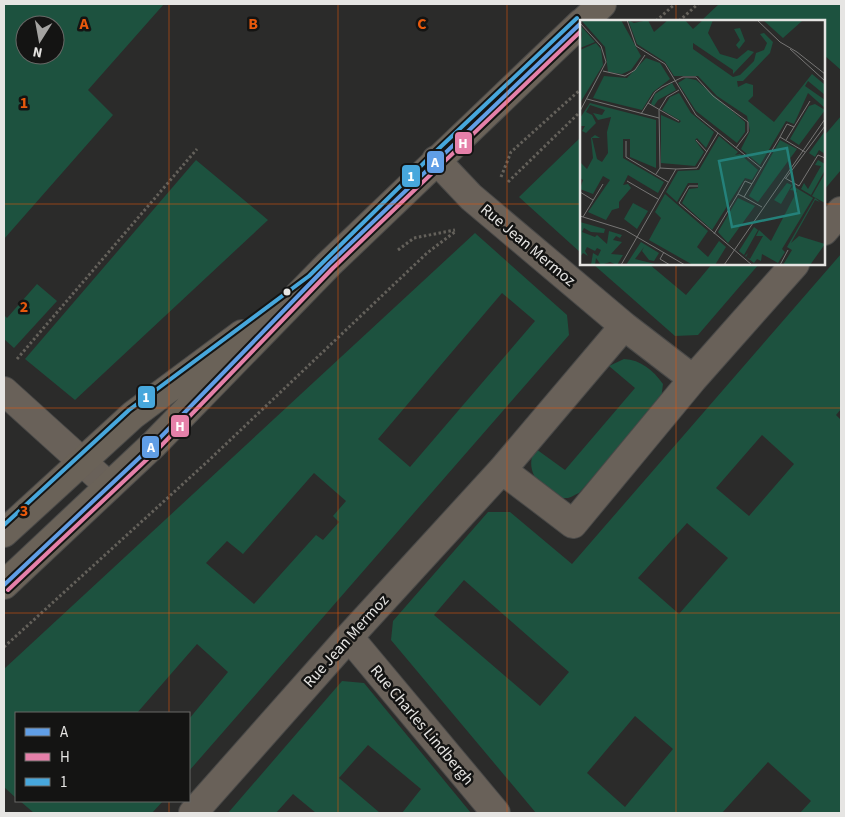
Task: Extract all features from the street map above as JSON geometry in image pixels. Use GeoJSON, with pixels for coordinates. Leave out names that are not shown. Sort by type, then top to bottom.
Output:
{"type":"FeatureCollection","features":[{"type":"Feature","properties":{"kind":"main road"},"geometry":{"type":"LineString","coordinates":[[584,20],[602,4]]}},
{"type":"Feature","properties":{"kind":"main road"},"geometry":{"type":"LineString","coordinates":[[4,585],[154,444],[313,281],[436,160],[580,24]]}},
{"type":"Feature","properties":{"kind":"main road"},"geometry":{"type":"LineString","coordinates":[[4,533],[134,415],[313,281]]}},
{"type":"Feature","properties":{"kind":"street","name":"Rue Jean Mermoz"},"geometry":{"type":"LineString","coordinates":[[436,160],[471,197],[624,326],[693,379]]}},
{"type":"Feature","properties":{"kind":"street"},"geometry":{"type":"LineString","coordinates":[[825,230],[841,211]]}},
{"type":"Feature","properties":{"kind":"street"},"geometry":{"type":"LineString","coordinates":[[502,470],[573,524],[693,379],[794,265]]}},
{"type":"Feature","properties":{"kind":"street","name":"Rue Jean Mermoz"},"geometry":{"type":"LineString","coordinates":[[193,813],[349,636],[502,470],[624,326]]}},
{"type":"Feature","properties":{"kind":"street"},"geometry":{"type":"LineString","coordinates":[[4,391],[109,486]]}},
{"type":"Feature","properties":{"kind":"street","name":"Rue Charles Lindbergh"},"geometry":{"type":"LineString","coordinates":[[349,636],[496,813]]}},
{"type":"Feature","properties":{"kind":"path"},"geometry":{"type":"LineString","coordinates":[[657,20],[675,4]]}},
{"type":"Feature","properties":{"kind":"path"},"geometry":{"type":"LineString","coordinates":[[680,20],[698,4]]}},
{"type":"Feature","properties":{"kind":"path"},"geometry":{"type":"LineString","coordinates":[[500,179],[511,152],[580,90]]}},
{"type":"Feature","properties":{"kind":"path"},"geometry":{"type":"LineString","coordinates":[[506,184],[580,112]]}},
{"type":"Feature","properties":{"kind":"path"},"geometry":{"type":"LineString","coordinates":[[17,359],[197,149]]}},
{"type":"Feature","properties":{"kind":"path"},"geometry":{"type":"LineString","coordinates":[[4,647],[207,462],[427,253],[458,229]]}},
{"type":"Feature","properties":{"kind":"green space"},"geometry":{"type":"Polygon","coordinates":[[[4,4],[164,4],[88,90],[113,115],[4,239],[4,4]]]}},
{"type":"Feature","properties":{"kind":"green space"},"geometry":{"type":"Polygon","coordinates":[[[719,4],[841,4],[841,70],[825,56],[825,20],[702,20],[719,4]]]}},
{"type":"Feature","properties":{"kind":"green space"},"geometry":{"type":"Polygon","coordinates":[[[841,116],[841,170],[825,189],[825,135],[841,116]]]}},
{"type":"Feature","properties":{"kind":"green space"},"geometry":{"type":"Polygon","coordinates":[[[580,138],[580,252],[519,197],[580,138]]]}},
{"type":"Feature","properties":{"kind":"green space"},"geometry":{"type":"Polygon","coordinates":[[[196,160],[268,220],[75,400],[25,359],[196,160]]]}},
{"type":"Feature","properties":{"kind":"green space"},"geometry":{"type":"Polygon","coordinates":[[[475,233],[567,315],[569,335],[190,770],[190,718],[228,672],[197,644],[138,712],[15,712],[15,797],[4,787],[4,669],[475,233]],[[502,293],[378,439],[410,467],[535,321],[502,293]],[[314,473],[243,554],[227,541],[206,563],[254,604],[316,535],[323,540],[339,522],[333,516],[346,501],[314,473]]]}},
{"type":"Feature","properties":{"kind":"green space"},"geometry":{"type":"Polygon","coordinates":[[[841,254],[841,409],[836,415],[841,420],[841,813],[800,813],[811,801],[768,762],[722,813],[536,813],[391,640],[393,621],[488,512],[510,512],[572,564],[841,254]],[[762,435],[716,488],[749,516],[794,464],[762,435]],[[687,523],[638,578],[679,614],[728,558],[687,523]],[[464,580],[434,615],[540,706],[569,672],[464,580]],[[635,716],[587,773],[625,807],[673,749],[635,716]]]}},
{"type":"Feature","properties":{"kind":"green space"},"geometry":{"type":"Polygon","coordinates":[[[594,265],[650,265],[686,295],[711,265],[758,265],[698,335],[675,336],[594,265]]]}},
{"type":"Feature","properties":{"kind":"green space"},"geometry":{"type":"Polygon","coordinates":[[[37,284],[57,301],[14,348],[4,339],[4,315],[7,318],[37,284]]]}},
{"type":"Feature","properties":{"kind":"green space"},"geometry":{"type":"Polygon","coordinates":[[[624,359],[636,361],[655,374],[663,384],[661,400],[579,493],[568,498],[552,494],[538,482],[531,466],[532,457],[536,449],[565,470],[635,388],[609,366],[624,359]]]}},
{"type":"Feature","properties":{"kind":"green space"},"geometry":{"type":"Polygon","coordinates":[[[342,681],[364,683],[471,813],[402,813],[421,789],[368,745],[339,778],[380,813],[316,813],[293,794],[276,813],[228,813],[342,681]]]}},
{"type":"Feature","properties":{"kind":"green space"},"geometry":{"type":"Polygon","coordinates":[[[21,802],[162,802],[152,813],[34,813],[21,802]]]}},
{"type":"Feature","properties":{"kind":"transit line","name":"1"},"geometry":{"type":"LineString","coordinates":[[4,525],[129,410],[309,276],[432,155],[577,18]]}},
{"type":"Feature","properties":{"kind":"transit line","name":"A"},"geometry":{"type":"LineString","coordinates":[[4,585],[154,444],[329,264],[580,24]]}},
{"type":"Feature","properties":{"kind":"transit line","name":"H"},"geometry":{"type":"LineString","coordinates":[[8,590],[158,449],[333,268],[580,32]]}}]}
